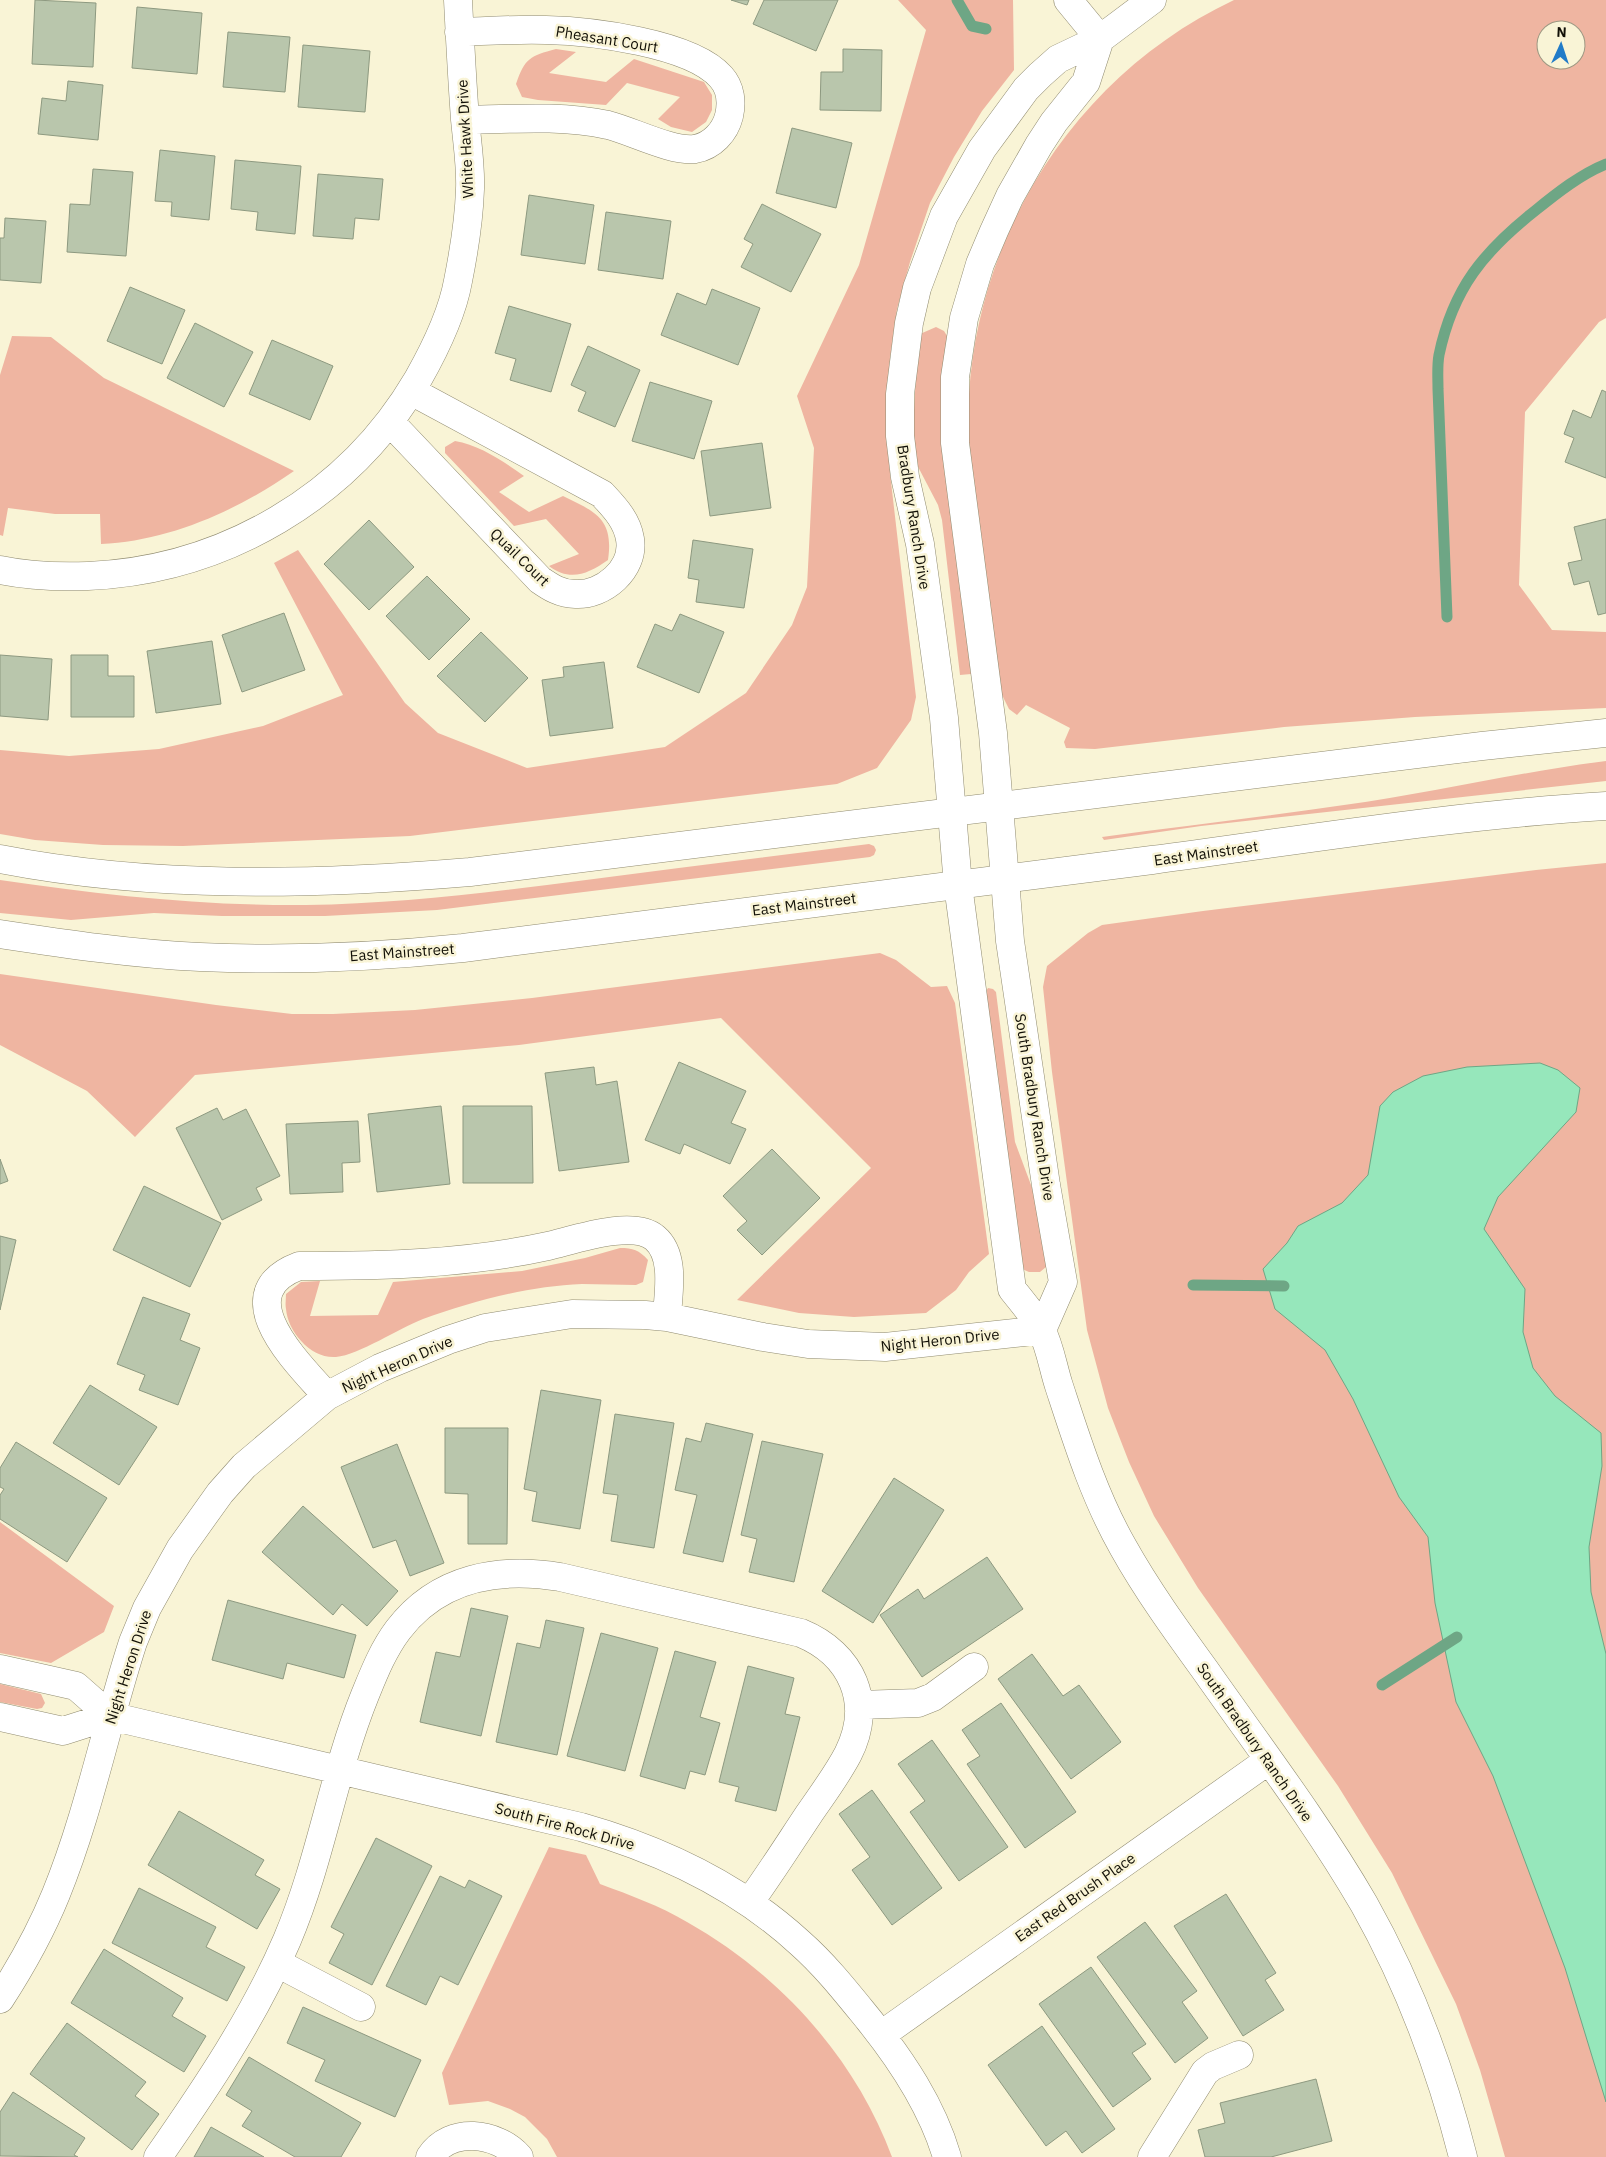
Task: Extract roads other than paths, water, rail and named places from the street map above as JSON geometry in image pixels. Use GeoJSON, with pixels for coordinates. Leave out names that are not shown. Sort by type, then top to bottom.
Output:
{"type":"FeatureCollection","features":[{"type":"Feature","properties":{"kind":"street","name":"White Hawk Drive"},"geometry":{"type":"LineString","coordinates":[[0,570],[68,577],[136,572],[173,564],[241,540],[291,514],[341,474],[390,422],[411,391],[438,342],[458,284],[468,220],[470,188],[458,0]]}},
{"type":"Feature","properties":{"kind":"street"},"geometry":{"type":"LineString","coordinates":[[1004,880],[993,733],[955,443],[955,378],[966,310],[980,264],[994,231],[1010,196],[1039,146],[1054,122],[1086,82],[1100,38],[1068,0]]}},
{"type":"Feature","properties":{"kind":"street","name":"Bradbury Ranch Drive"},"geometry":{"type":"LineString","coordinates":[[958,885],[944,718],[920,544],[904,478],[902,458],[900,394],[909,323],[917,288],[937,233],[982,149],[1026,89],[1058,59],[1100,38],[1152,0]]}},
{"type":"Feature","properties":{"kind":"street","name":"Pheasant Court"},"geometry":{"type":"LineString","coordinates":[[459,32],[545,30],[586,33],[667,48],[712,68],[722,78],[729,91],[731,106],[726,125],[720,136],[695,149],[684,149],[608,125],[546,119],[465,120]]}},
{"type":"Feature","properties":{"kind":"street","name":"Quail Court"},"geometry":{"type":"LineString","coordinates":[[390,422],[540,580],[555,590],[574,594],[589,593],[615,579],[625,566],[630,555],[630,539],[625,523],[617,510],[602,494],[411,391]]}},
{"type":"Feature","properties":{"kind":"street"},"geometry":{"type":"LineString","coordinates":[[0,859],[72,871],[241,882],[405,878],[480,871],[1482,746],[1606,733]]}},
{"type":"Feature","properties":{"kind":"street","name":"East Mainstreet"},"geometry":{"type":"LineString","coordinates":[[0,934],[90,947],[200,957],[315,957],[400,954],[501,944],[1434,823],[1606,806]]}},
{"type":"Feature","properties":{"kind":"street","name":"South Bradbury Ranch Drive"},"geometry":{"type":"LineString","coordinates":[[1004,880],[1012,956],[1063,1282],[1042,1330]]}},
{"type":"Feature","properties":{"kind":"street","name":"South Bradbury Ranch Drive"},"geometry":{"type":"LineString","coordinates":[[958,885],[1012,1289],[1042,1330],[1088,1472],[1121,1545],[1167,1617],[1269,1760],[1358,1895],[1383,1940],[1411,2001],[1431,2054],[1463,2157]]}},
{"type":"Feature","properties":{"kind":"street"},"geometry":{"type":"LineString","coordinates":[[327,1396],[292,1356],[274,1332],[269,1320],[267,1302],[269,1289],[276,1279],[286,1271],[299,1266],[408,1265],[498,1255],[610,1232],[638,1230],[654,1236],[663,1247],[668,1265],[667,1317]]}},
{"type":"Feature","properties":{"kind":"street","name":"Night Heron Drive"},"geometry":{"type":"LineString","coordinates":[[0,1999],[20,1968],[55,1895],[69,1860],[110,1716],[133,1642],[146,1608],[180,1549],[220,1493],[244,1466],[327,1396],[380,1368],[448,1340],[485,1328],[572,1314],[667,1317],[763,1337],[808,1344],[885,1347],[1042,1330]]}},
{"type":"Feature","properties":{"kind":"street"},"geometry":{"type":"LineString","coordinates":[[158,2157],[227,2052],[277,1963],[297,1916],[316,1860],[350,1734],[370,1683],[385,1652],[399,1629],[421,1607],[447,1590],[473,1578],[500,1573],[535,1573],[560,1577],[801,1633],[823,1644],[844,1665],[854,1683],[860,1705],[857,1729],[848,1754],[749,1903]]}},
{"type":"Feature","properties":{"kind":"street"},"geometry":{"type":"LineString","coordinates":[[860,1705],[918,1702],[933,1697],[974,1667]]}},
{"type":"Feature","properties":{"kind":"street"},"geometry":{"type":"LineString","coordinates":[[0,1669],[76,1686],[110,1716]]}},
{"type":"Feature","properties":{"kind":"street"},"geometry":{"type":"LineString","coordinates":[[0,1717],[63,1730],[110,1716]]}},
{"type":"Feature","properties":{"kind":"street","name":"South Fire Rock Drive"},"geometry":{"type":"LineString","coordinates":[[110,1716],[581,1827],[616,1837],[676,1860],[721,1884],[749,1903],[801,1943],[825,1968],[881,2035],[904,2068],[922,2096],[947,2157]]}},
{"type":"Feature","properties":{"kind":"street","name":"East Red Brush Place"},"geometry":{"type":"LineString","coordinates":[[881,2035],[1269,1760]]}},
{"type":"Feature","properties":{"kind":"street"},"geometry":{"type":"LineString","coordinates":[[277,1963],[361,2007]]}},
{"type":"Feature","properties":{"kind":"street"},"geometry":{"type":"LineString","coordinates":[[1152,2157],[1204,2072],[1212,2066],[1239,2055]]}},
{"type":"Feature","properties":{"kind":"street"},"geometry":{"type":"LineString","coordinates":[[430,2157],[447,2141],[468,2136],[489,2138],[505,2144],[519,2157]]}},
{"type":"Feature","properties":{"kind":"waterway"},"geometry":{"type":"LineString","coordinates":[[957,0],[972,26],[986,29]]}},
{"type":"Feature","properties":{"kind":"waterway"},"geometry":{"type":"LineString","coordinates":[[1447,617],[1438,389],[1438,363],[1445,331],[1462,290],[1486,256],[1517,225],[1561,191],[1578,178],[1606,164]]}},
{"type":"Feature","properties":{"kind":"waterway"},"geometry":{"type":"LineString","coordinates":[[1193,1285],[1284,1286]]}},
{"type":"Feature","properties":{"kind":"waterway"},"geometry":{"type":"LineString","coordinates":[[1382,1685],[1457,1637]]}}]}
